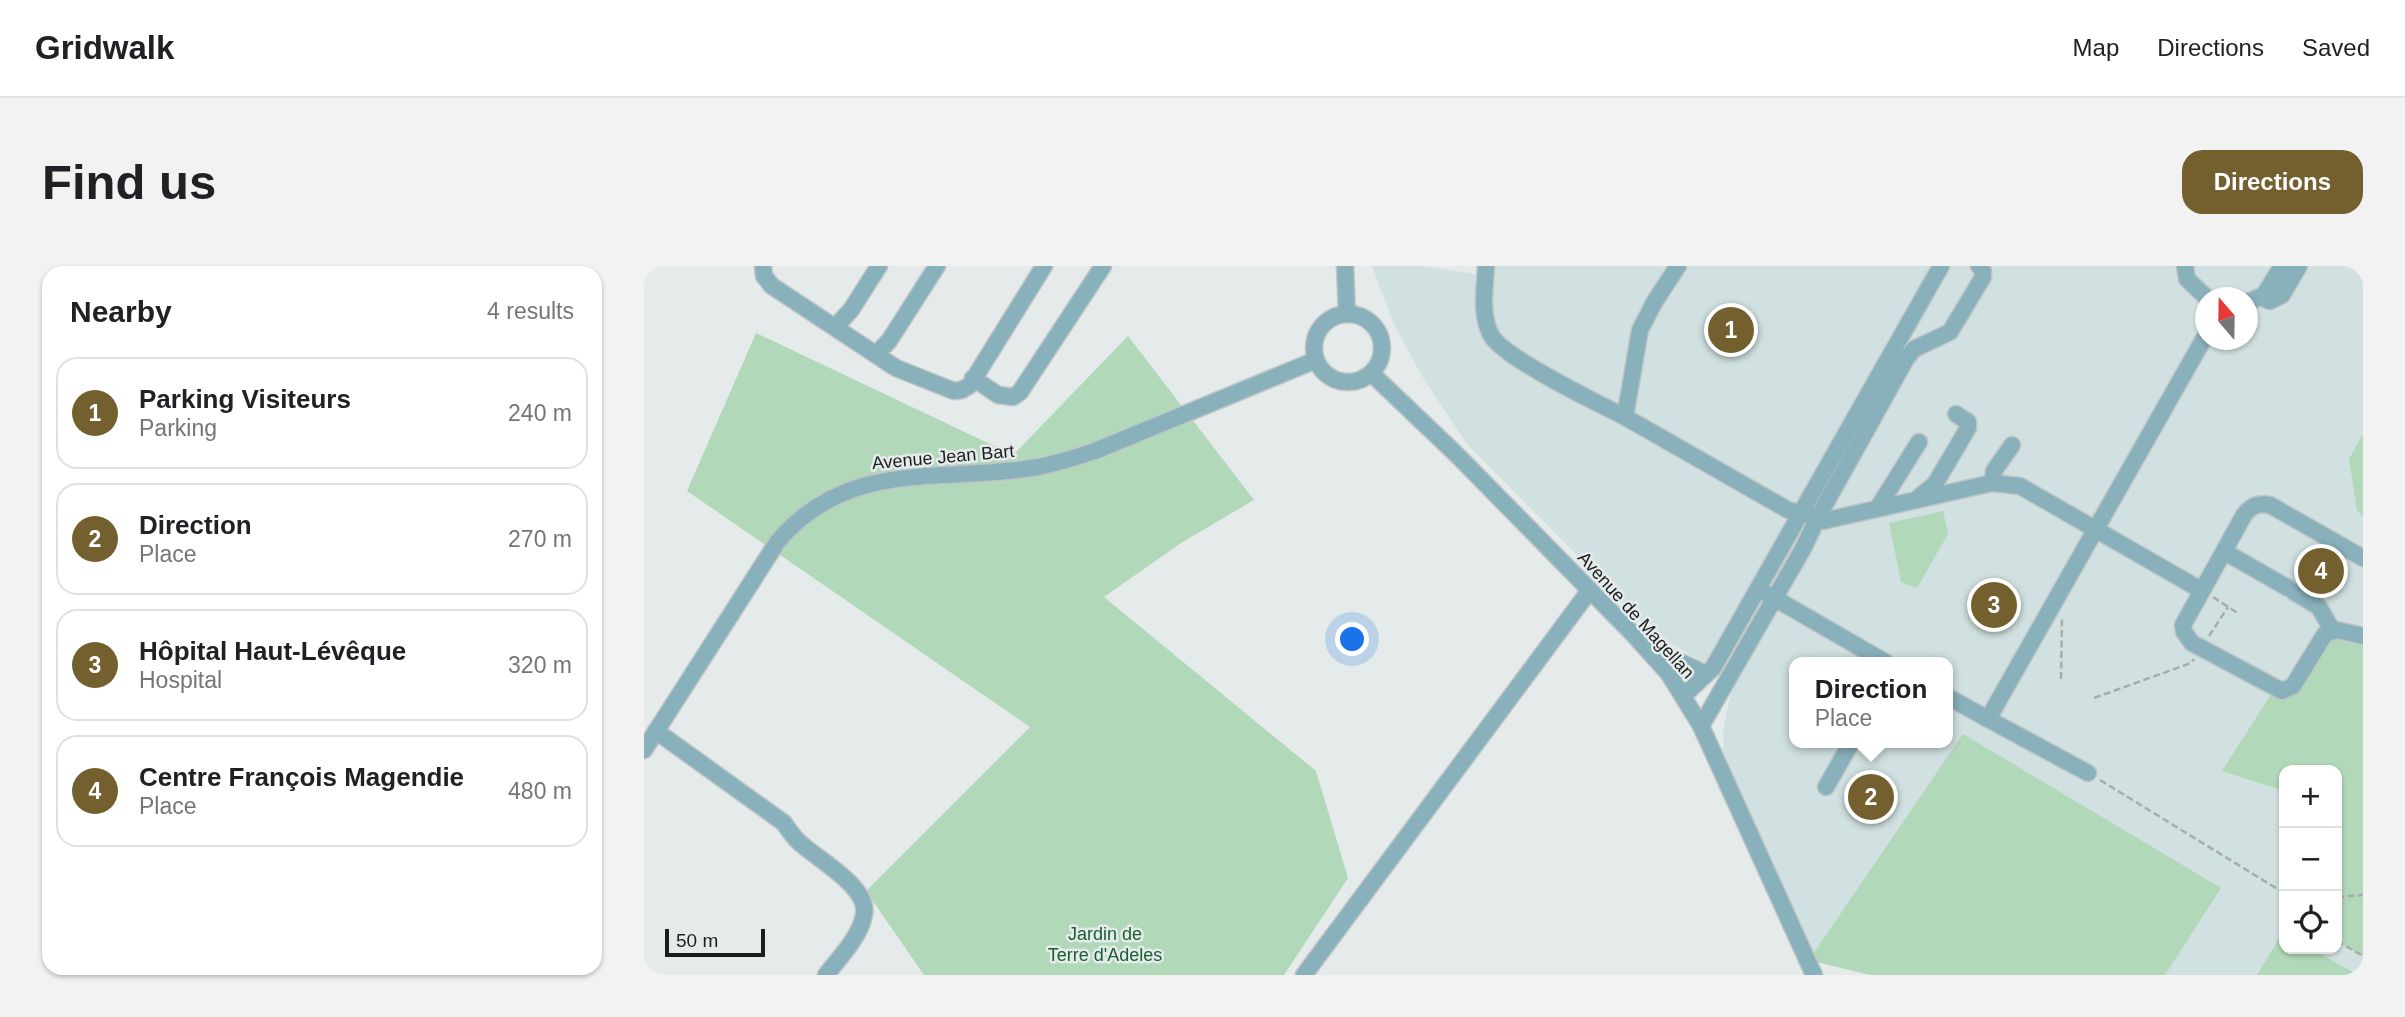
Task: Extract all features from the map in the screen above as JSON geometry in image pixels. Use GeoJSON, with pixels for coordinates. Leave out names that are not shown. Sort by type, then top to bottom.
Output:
{"type":"FeatureCollection","features":[{"type":"Feature","properties":{"kind":"street"},"geometry":{"type":"LineString","coordinates":[[763,266],[764,275],[772,286],[896,368],[954,391],[962,390],[970,384],[1044,266]]}},
{"type":"Feature","properties":{"kind":"street"},"geometry":{"type":"LineString","coordinates":[[835,327],[851,310],[879,266]]}},
{"type":"Feature","properties":{"kind":"street"},"geometry":{"type":"LineString","coordinates":[[876,354],[889,341],[937,266]]}},
{"type":"Feature","properties":{"kind":"street"},"geometry":{"type":"LineString","coordinates":[[973,378],[998,394],[1013,397],[1020,392],[1103,266]]}},
{"type":"Feature","properties":{"kind":"street"},"geometry":{"type":"LineString","coordinates":[[1345,266],[1347,314]]}},
{"type":"Feature","properties":{"kind":"street"},"geometry":{"type":"LineString","coordinates":[[1486,266],[1484,316],[1493,339],[1518,359],[1788,510],[1818,517],[1823,521],[1910,501],[1936,490],[1992,482],[2020,486],[2202,590]]}},
{"type":"Feature","properties":{"kind":"street"},"geometry":{"type":"LineString","coordinates":[[1625,417],[1640,330],[1678,266]]}},
{"type":"Feature","properties":{"kind":"street"},"geometry":{"type":"LineString","coordinates":[[1701,726],[1804,547],[1941,266]]}},
{"type":"Feature","properties":{"kind":"street"},"geometry":{"type":"LineString","coordinates":[[1684,695],[1713,668],[1801,514],[1899,356],[1950,332],[1983,277],[1979,266]]}},
{"type":"Feature","properties":{"kind":"street"},"geometry":{"type":"LineString","coordinates":[[2185,266],[2187,279],[2195,287]]}},
{"type":"Feature","properties":{"kind":"street"},"geometry":{"type":"LineString","coordinates":[[2258,298],[2264,295],[2282,266]]}},
{"type":"Feature","properties":{"kind":"street"},"geometry":{"type":"LineString","coordinates":[[2264,295],[2265,299],[2270,301],[2282,295],[2299,266]]}},
{"type":"Feature","properties":{"kind":"street"},"geometry":{"type":"LineString","coordinates":[[1347,314],[1369,321],[1377,330],[1381,341],[1378,363],[1371,373],[1351,382],[1340,381],[1322,369],[1316,360],[1315,339],[1320,329],[1327,321],[1347,314]]}},
{"type":"Feature","properties":{"kind":"street"},"geometry":{"type":"LineString","coordinates":[[1988,719],[2197,350]]}},
{"type":"Feature","properties":{"kind":"street","name":"Avenue Jean Bart"},"geometry":{"type":"LineString","coordinates":[[644,750],[778,541],[790,526],[819,504],[842,492],[879,480],[1014,470],[1066,460],[1095,451],[1316,360]]}},
{"type":"Feature","properties":{"kind":"street","name":"Avenue de Magellan"},"geometry":{"type":"LineString","coordinates":[[1371,373],[1456,454],[1669,674],[1701,726],[1814,975]]}},
{"type":"Feature","properties":{"kind":"street"},"geometry":{"type":"LineString","coordinates":[[1936,490],[1968,428],[1968,422],[1956,414]]}},
{"type":"Feature","properties":{"kind":"street"},"geometry":{"type":"LineString","coordinates":[[1877,509],[1919,442]]}},
{"type":"Feature","properties":{"kind":"street"},"geometry":{"type":"LineString","coordinates":[[1992,482],[1994,471],[2012,445]]}},
{"type":"Feature","properties":{"kind":"street"},"geometry":{"type":"LineString","coordinates":[[2363,558],[2287,514],[2260,503],[2244,515],[2183,625],[2188,639],[2201,648],[2275,688],[2287,690],[2293,686],[2322,637],[2332,630],[2363,636]]}},
{"type":"Feature","properties":{"kind":"street"},"geometry":{"type":"LineString","coordinates":[[2225,552],[2319,607],[2332,630]]}},
{"type":"Feature","properties":{"kind":"street"},"geometry":{"type":"LineString","coordinates":[[1759,589],[1876,657]]}},
{"type":"Feature","properties":{"kind":"street"},"geometry":{"type":"LineString","coordinates":[[1304,975],[1590,590]]}},
{"type":"Feature","properties":{"kind":"street"},"geometry":{"type":"LineString","coordinates":[[1642,644],[1706,674]]}},
{"type":"Feature","properties":{"kind":"street"},"geometry":{"type":"LineString","coordinates":[[1953,700],[2088,773]]}},
{"type":"Feature","properties":{"kind":"street"},"geometry":{"type":"LineString","coordinates":[[656,730],[784,823],[797,841],[832,867],[858,893],[863,901],[862,921],[826,975]]}},
{"type":"Feature","properties":{"kind":"street"},"geometry":{"type":"LineString","coordinates":[[1826,787],[1848,748]]}},
{"type":"Feature","properties":{"kind":"path"},"geometry":{"type":"LineString","coordinates":[[2202,590],[2239,614]]}},
{"type":"Feature","properties":{"kind":"path"},"geometry":{"type":"LineString","coordinates":[[2094,698],[2192,663],[2228,607]]}},
{"type":"Feature","properties":{"kind":"path"},"geometry":{"type":"LineString","coordinates":[[2061,679],[2063,614]]}},
{"type":"Feature","properties":{"kind":"path"},"geometry":{"type":"LineString","coordinates":[[2088,773],[2282,891]]}},
{"type":"Feature","properties":{"kind":"path"},"geometry":{"type":"LineString","coordinates":[[2342,897],[2363,895]]}},
{"type":"Feature","properties":{"kind":"path"},"geometry":{"type":"LineString","coordinates":[[2342,945],[2363,957]]}},
{"type":"Feature","properties":{"kind":"shaded area"},"geometry":{"type":"Polygon","coordinates":[[[1372,266],[1423,266],[1476,274],[1477,266],[2363,266],[2363,975],[1870,975],[1808,960],[1724,761],[1723,731],[1733,683],[1705,663],[1650,632],[1466,443],[1422,376],[1394,324],[1372,266]]]}},
{"type":"Feature","properties":{"kind":"green space","name":"Jardin de Terre d'Adeles"},"geometry":{"type":"Polygon","coordinates":[[[756,333],[1013,455],[1128,336],[1254,500],[1181,543],[1104,597],[1316,771],[1348,878],[1284,975],[924,975],[866,891],[1030,727],[687,491],[756,333]]]}},
{"type":"Feature","properties":{"kind":"green space"},"geometry":{"type":"Polygon","coordinates":[[[2363,434],[2363,517],[2357,510],[2349,459],[2363,434]]]}},
{"type":"Feature","properties":{"kind":"green space"},"geometry":{"type":"Polygon","coordinates":[[[1943,511],[1948,534],[1917,588],[1901,582],[1889,523],[1943,511]]]}},
{"type":"Feature","properties":{"kind":"green space"},"geometry":{"type":"Polygon","coordinates":[[[2363,636],[2363,956],[2342,944],[2342,765],[2279,765],[2279,789],[2222,771],[2275,688],[2282,691],[2322,637],[2363,636]]]}},
{"type":"Feature","properties":{"kind":"green space"},"geometry":{"type":"Polygon","coordinates":[[[1963,734],[2221,888],[2165,975],[1870,975],[1809,960],[1963,734]]]}},
{"type":"Feature","properties":{"kind":"green space"},"geometry":{"type":"Polygon","coordinates":[[[2279,939],[2279,954],[2321,954],[2358,975],[2257,975],[2279,939]]]}},
{"type":"Feature","properties":{"kind":"place","name":"Parking Visiteurs"},"geometry":{"type":"Point","coordinates":[1731,330]}},
{"type":"Feature","properties":{"kind":"place","name":"Centre François Magendie"},"geometry":{"type":"Point","coordinates":[2321,571]}},
{"type":"Feature","properties":{"kind":"place","name":"Hôpital Haut-Lévêque"},"geometry":{"type":"Point","coordinates":[1994,605]}},
{"type":"Feature","properties":{"kind":"place","name":"Direction"},"geometry":{"type":"Point","coordinates":[1871,797]}}]}
